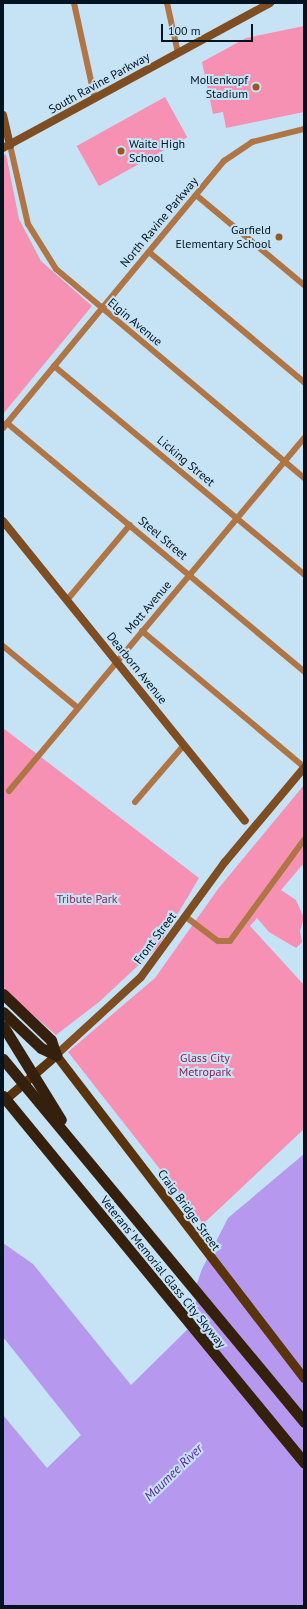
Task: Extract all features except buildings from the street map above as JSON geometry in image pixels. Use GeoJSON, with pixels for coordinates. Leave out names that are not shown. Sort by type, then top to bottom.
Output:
{"type":"FeatureCollection","features":[{"type":"Feature","properties":{"kind":"highway"},"geometry":{"type":"LineString","coordinates":[[3,994],[51,1040],[56,1055]]}},
{"type":"Feature","properties":{"kind":"highway"},"geometry":{"type":"LineString","coordinates":[[3,1012],[41,1048],[56,1055]]}},
{"type":"Feature","properties":{"kind":"highway"},"geometry":{"type":"LineString","coordinates":[[3,1026],[58,1113],[66,1134]]}},
{"type":"Feature","properties":{"kind":"highway","name":"Veterans' Memorial Glass City Skyway"},"geometry":{"type":"LineString","coordinates":[[3,1059],[304,1422]]}},
{"type":"Feature","properties":{"kind":"highway","name":"Veterans' Memorial Glass City Skyway"},"geometry":{"type":"LineString","coordinates":[[3,1096],[304,1463]]}},
{"type":"Feature","properties":{"kind":"main road","name":"Front Street"},"geometry":{"type":"LineString","coordinates":[[3,1101],[56,1055]]}},
{"type":"Feature","properties":{"kind":"main road","name":"Craig Bridge Street"},"geometry":{"type":"LineString","coordinates":[[56,1055],[304,1378]]}},
{"type":"Feature","properties":{"kind":"street"},"geometry":{"type":"LineString","coordinates":[[74,3],[95,99]]}},
{"type":"Feature","properties":{"kind":"street"},"geometry":{"type":"LineString","coordinates":[[167,3],[178,53]]}},
{"type":"Feature","properties":{"kind":"street","name":"South Ravine Parkway"},"geometry":{"type":"LineString","coordinates":[[6,147],[265,4]]}},
{"type":"Feature","properties":{"kind":"street"},"geometry":{"type":"LineString","coordinates":[[3,114],[6,147]]}},
{"type":"Feature","properties":{"kind":"street","name":"North Ravine Parkway"},"geometry":{"type":"LineString","coordinates":[[5,425],[196,195],[238,150],[252,142],[304,129]]}},
{"type":"Feature","properties":{"kind":"street","name":"Elgin Avenue"},"geometry":{"type":"LineString","coordinates":[[6,147],[22,206],[39,247],[56,269],[304,478]]}},
{"type":"Feature","properties":{"kind":"street"},"geometry":{"type":"LineString","coordinates":[[196,195],[304,285]]}},
{"type":"Feature","properties":{"kind":"street"},"geometry":{"type":"LineString","coordinates":[[149,252],[304,382]]}},
{"type":"Feature","properties":{"kind":"street","name":"Licking Street"},"geometry":{"type":"LineString","coordinates":[[54,366],[304,574]]}},
{"type":"Feature","properties":{"kind":"street","name":"Steel Street"},"geometry":{"type":"LineString","coordinates":[[5,425],[130,525],[304,671]]}},
{"type":"Feature","properties":{"kind":"street","name":"Mott Avenue"},"geometry":{"type":"LineString","coordinates":[[9,791],[304,438]]}},
{"type":"Feature","properties":{"kind":"street","name":"Dearborn Avenue"},"geometry":{"type":"LineString","coordinates":[[3,521],[252,831]]}},
{"type":"Feature","properties":{"kind":"street"},"geometry":{"type":"LineString","coordinates":[[67,600],[130,525]]}},
{"type":"Feature","properties":{"kind":"street"},"geometry":{"type":"LineString","coordinates":[[142,631],[304,767]]}},
{"type":"Feature","properties":{"kind":"street"},"geometry":{"type":"LineString","coordinates":[[3,646],[78,708]]}},
{"type":"Feature","properties":{"kind":"street"},"geometry":{"type":"LineString","coordinates":[[135,802],[184,745]]}},
{"type":"Feature","properties":{"kind":"street","name":"Front Street"},"geometry":{"type":"LineString","coordinates":[[56,1055],[141,977],[252,831],[304,767]]}},
{"type":"Feature","properties":{"kind":"street"},"geometry":{"type":"LineString","coordinates":[[186,917],[218,941],[230,941],[304,840]]}},
{"type":"Feature","properties":{"kind":"green space","name":"Mollenkopf Stadium"},"geometry":{"type":"Polygon","coordinates":[[[304,26],[304,112],[226,128],[223,112],[213,114],[202,62],[246,38],[304,26]]]}},
{"type":"Feature","properties":{"kind":"green space"},"geometry":{"type":"Polygon","coordinates":[[[165,97],[187,137],[99,186],[77,146],[165,97]]]}},
{"type":"Feature","properties":{"kind":"green space"},"geometry":{"type":"Polygon","coordinates":[[[6,154],[19,219],[41,261],[92,306],[3,414],[3,156],[6,154]]]}},
{"type":"Feature","properties":{"kind":"green space","name":"Tribute Park"},"geometry":{"type":"Polygon","coordinates":[[[3,728],[199,878],[158,947],[99,1002],[56,1035],[3,989],[3,728]]]}},
{"type":"Feature","properties":{"kind":"green space","name":"Glass City Metropark"},"geometry":{"type":"Polygon","coordinates":[[[304,785],[304,863],[281,890],[296,900],[304,918],[300,931],[302,942],[296,948],[269,932],[257,918],[250,926],[304,985],[304,1129],[203,1224],[68,1052],[155,978],[218,889],[304,785]]]}},
{"type":"Feature","properties":{"kind":"water","name":"Maumee River"},"geometry":{"type":"Polygon","coordinates":[[[304,1154],[304,1606],[3,1606],[3,1415],[47,1468],[81,1435],[3,1337],[3,1243],[33,1264],[131,1385],[195,1322],[197,1317],[188,1308],[199,1299],[195,1289],[202,1269],[228,1218],[304,1154]]]}},
{"type":"Feature","properties":{"kind":"place","name":"Mollenkopf Stadium"},"geometry":{"type":"Point","coordinates":[256,87]}},
{"type":"Feature","properties":{"kind":"place","name":"Waite High School"},"geometry":{"type":"Point","coordinates":[121,151]}},
{"type":"Feature","properties":{"kind":"place","name":"Garfield Elementary School"},"geometry":{"type":"Point","coordinates":[279,237]}}]}
